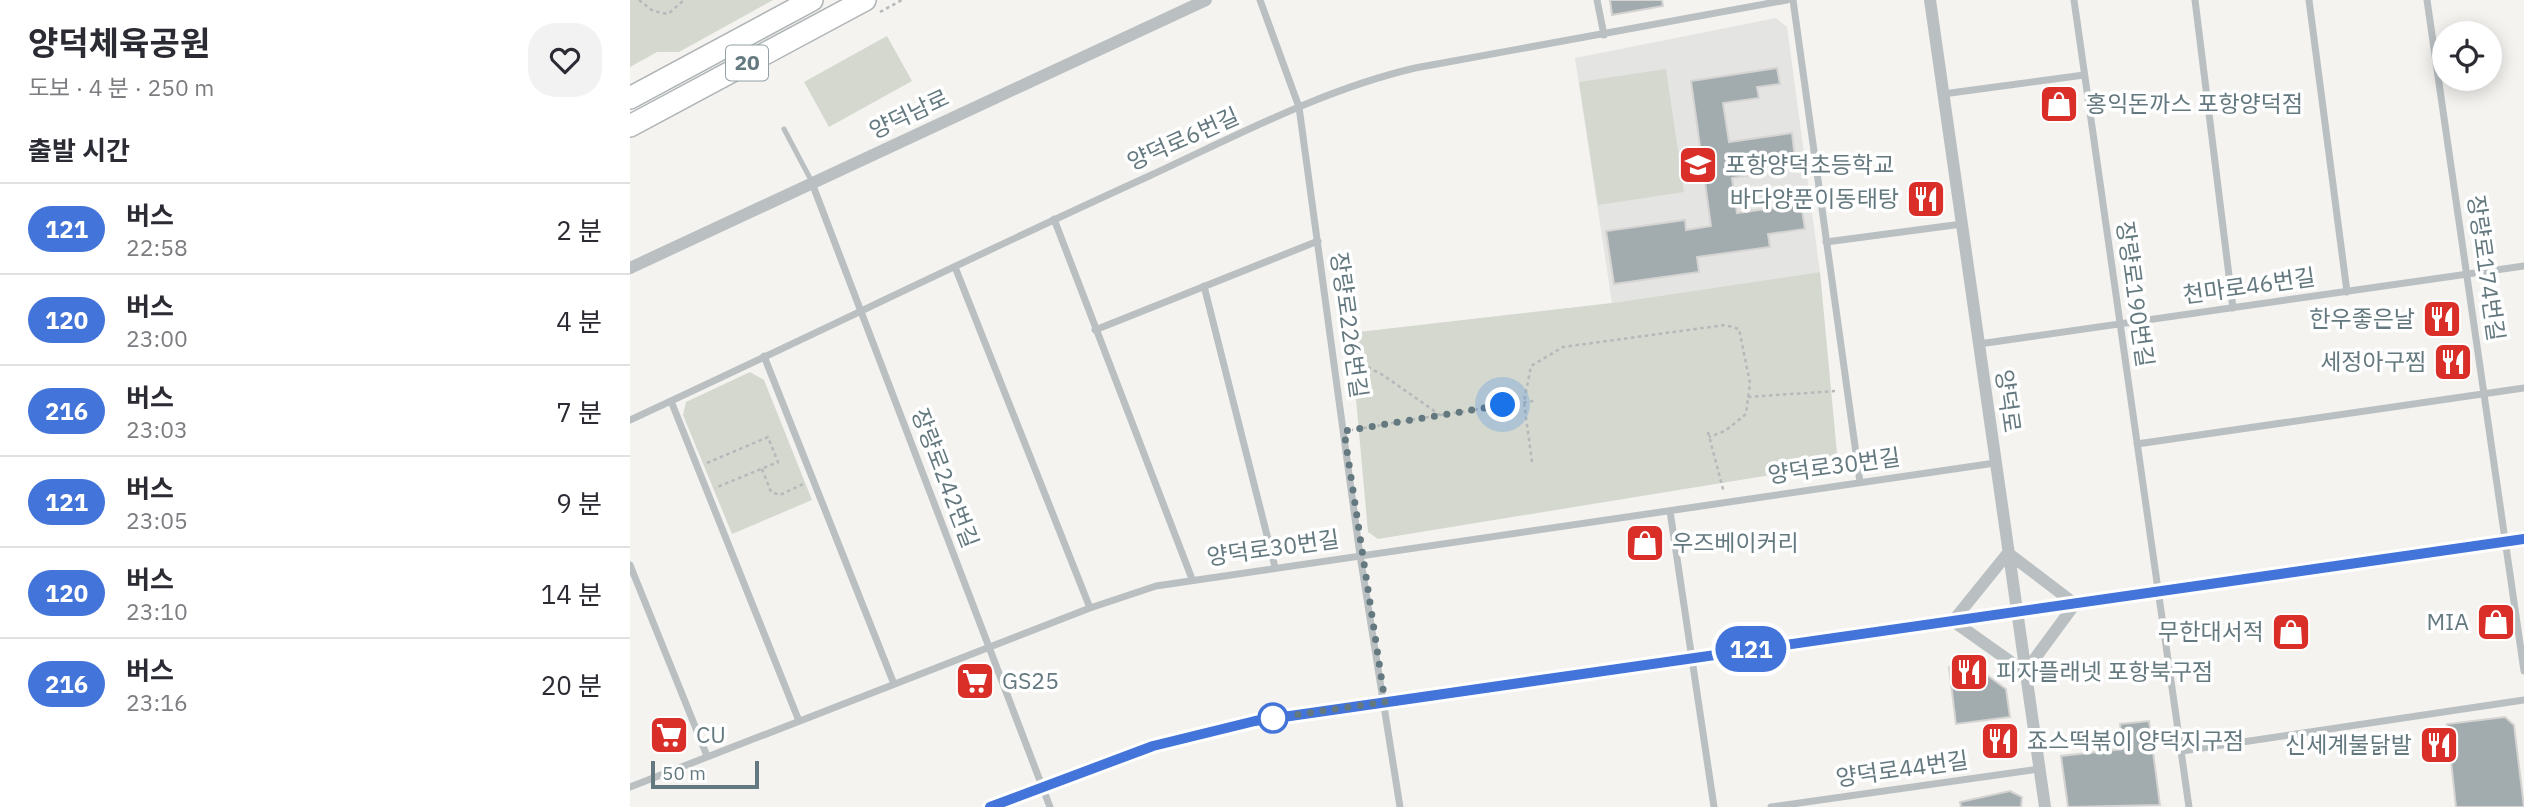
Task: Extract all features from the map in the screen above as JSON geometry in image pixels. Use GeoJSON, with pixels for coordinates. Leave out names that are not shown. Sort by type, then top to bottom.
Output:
{"type":"FeatureCollection","features":[{"type":"Feature","properties":{"kind":"main road","name":"20"},"geometry":{"type":"LineString","coordinates":[[630,98],[812,0]]}},
{"type":"Feature","properties":{"kind":"main road","name":"20"},"geometry":{"type":"LineString","coordinates":[[632,121],[865,0]]}},
{"type":"Feature","properties":{"kind":"street","name":"양덕남로"},"geometry":{"type":"LineString","coordinates":[[630,268],[1206,0]]}},
{"type":"Feature","properties":{"kind":"street","name":"장량로226번길"},"geometry":{"type":"LineString","coordinates":[[1260,0],[1299,107],[1360,555],[1400,807]]}},
{"type":"Feature","properties":{"kind":"street"},"geometry":{"type":"LineString","coordinates":[[1597,0],[1604,35]]}},
{"type":"Feature","properties":{"kind":"street","name":"양덕로6번길"},"geometry":{"type":"LineString","coordinates":[[630,420],[1054,219],[1299,107],[1368,80],[1402,71],[1787,0]]}},
{"type":"Feature","properties":{"kind":"street"},"geometry":{"type":"LineString","coordinates":[[1793,0],[1845,390],[1860,482]]}},
{"type":"Feature","properties":{"kind":"street","name":"양덕로"},"geometry":{"type":"LineString","coordinates":[[1930,0],[2045,807]]}},
{"type":"Feature","properties":{"kind":"street","name":"장량로190번길"},"geometry":{"type":"LineString","coordinates":[[2074,0],[2189,807]]}},
{"type":"Feature","properties":{"kind":"street"},"geometry":{"type":"LineString","coordinates":[[2195,0],[2233,308]]}},
{"type":"Feature","properties":{"kind":"street"},"geometry":{"type":"LineString","coordinates":[[2309,0],[2347,292]]}},
{"type":"Feature","properties":{"kind":"street","name":"장량로174번길"},"geometry":{"type":"LineString","coordinates":[[2427,0],[2524,671]]}},
{"type":"Feature","properties":{"kind":"street"},"geometry":{"type":"LineString","coordinates":[[1943,94],[2084,75]]}},
{"type":"Feature","properties":{"kind":"street","name":"장량로242번길"},"geometry":{"type":"LineString","coordinates":[[812,182],[1050,807]]}},
{"type":"Feature","properties":{"kind":"street"},"geometry":{"type":"LineString","coordinates":[[1054,219],[1192,579]]}},
{"type":"Feature","properties":{"kind":"street"},"geometry":{"type":"LineString","coordinates":[[1826,242],[1962,224]]}},
{"type":"Feature","properties":{"kind":"street"},"geometry":{"type":"LineString","coordinates":[[1095,330],[1318,241]]}},
{"type":"Feature","properties":{"kind":"street","name":"천마로46번길"},"geometry":{"type":"LineString","coordinates":[[1979,344],[2524,266]]}},
{"type":"Feature","properties":{"kind":"street"},"geometry":{"type":"LineString","coordinates":[[955,267],[1090,608]]}},
{"type":"Feature","properties":{"kind":"street"},"geometry":{"type":"LineString","coordinates":[[1204,286],[1275,567]]}},
{"type":"Feature","properties":{"kind":"street"},"geometry":{"type":"LineString","coordinates":[[764,356],[894,684]]}},
{"type":"Feature","properties":{"kind":"street"},"geometry":{"type":"LineString","coordinates":[[2137,444],[2524,388]]}},
{"type":"Feature","properties":{"kind":"street"},"geometry":{"type":"LineString","coordinates":[[671,401],[799,722]]}},
{"type":"Feature","properties":{"kind":"street","name":"양덕로30번길"},"geometry":{"type":"LineString","coordinates":[[630,787],[1090,608],[1156,586],[1995,463]]}},
{"type":"Feature","properties":{"kind":"street"},"geometry":{"type":"LineString","coordinates":[[1670,511],[1689,657],[1714,807]]}},
{"type":"Feature","properties":{"kind":"street"},"geometry":{"type":"LineString","coordinates":[[989,807],[1153,746],[1220,727],[1689,657],[2017,613],[2524,539]]}},
{"type":"Feature","properties":{"kind":"street"},"geometry":{"type":"LineString","coordinates":[[1953,621],[2008,553],[2075,604]]}},
{"type":"Feature","properties":{"kind":"street"},"geometry":{"type":"LineString","coordinates":[[630,565],[707,757]]}},
{"type":"Feature","properties":{"kind":"street"},"geometry":{"type":"LineString","coordinates":[[1953,621],[2025,672],[2075,604]]}},
{"type":"Feature","properties":{"kind":"street"},"geometry":{"type":"LineString","coordinates":[[2182,751],[2524,700]]}},
{"type":"Feature","properties":{"kind":"street","name":"양덕로44번길"},"geometry":{"type":"LineString","coordinates":[[1771,807],[2039,769]]}},
{"type":"Feature","properties":{"kind":"lane"},"geometry":{"type":"LineString","coordinates":[[784,129],[812,182]]}},
{"type":"Feature","properties":{"kind":"path"},"geometry":{"type":"LineString","coordinates":[[639,0],[653,10],[667,14],[684,0]]}},
{"type":"Feature","properties":{"kind":"path"},"geometry":{"type":"LineString","coordinates":[[1532,462],[1524,402],[1531,366],[1563,346],[1726,325],[1739,330],[1750,383],[1746,414],[1725,431],[1709,437]]}},
{"type":"Feature","properties":{"kind":"path"},"geometry":{"type":"LineString","coordinates":[[1334,349],[1383,375],[1440,415]]}},
{"type":"Feature","properties":{"kind":"path"},"geometry":{"type":"LineString","coordinates":[[1748,397],[1845,390]]}},
{"type":"Feature","properties":{"kind":"path"},"geometry":{"type":"LineString","coordinates":[[1344,431],[1534,401]]}},
{"type":"Feature","properties":{"kind":"path"},"geometry":{"type":"LineString","coordinates":[[1708,432],[1726,502]]}},
{"type":"Feature","properties":{"kind":"path"},"geometry":{"type":"LineString","coordinates":[[697,467],[768,437],[778,462],[707,491]]}},
{"type":"Feature","properties":{"kind":"path"},"geometry":{"type":"LineString","coordinates":[[762,468],[771,492],[780,495],[812,481]]}},
{"type":"Feature","properties":{"kind":"shaded area"},"geometry":{"type":"Polygon","coordinates":[[[630,0],[773,0],[679,52],[657,52],[630,67],[630,0]]]}},
{"type":"Feature","properties":{"kind":"shaded area","name":"포항양덕초등학교"},"geometry":{"type":"Polygon","coordinates":[[[1776,18],[1787,27],[1820,272],[1612,303],[1575,58],[1776,18]]]}},
{"type":"Feature","properties":{"kind":"shaded area"},"geometry":{"type":"Polygon","coordinates":[[[887,36],[912,81],[829,127],[804,82],[887,36]]]}},
{"type":"Feature","properties":{"kind":"shaded area"},"geometry":{"type":"Polygon","coordinates":[[[1666,69],[1684,192],[1598,205],[1579,82],[1666,69]]]}},
{"type":"Feature","properties":{"kind":"shaded area"},"geometry":{"type":"Polygon","coordinates":[[[1820,272],[1838,464],[1378,539],[1368,532],[1350,333],[1612,303],[1820,272]]]}},
{"type":"Feature","properties":{"kind":"shaded area"},"geometry":{"type":"Polygon","coordinates":[[[750,372],[764,380],[812,500],[732,534],[683,415],[686,402],[750,372]]]}},
{"type":"Feature","properties":{"kind":"building"},"geometry":{"type":"Polygon","coordinates":[[[1610,0],[1662,0],[1663,6],[1612,15],[1610,0]]]}},
{"type":"Feature","properties":{"kind":"building"},"geometry":{"type":"Polygon","coordinates":[[[1777,68],[1780,84],[1757,87],[1759,98],[1723,103],[1729,142],[1792,133],[1795,159],[1757,164],[1758,174],[1732,178],[1737,213],[1801,204],[1805,229],[1768,234],[1770,247],[1697,257],[1699,272],[1614,284],[1606,231],[1685,220],[1686,230],[1711,226],[1691,81],[1777,68]]]}},
{"type":"Feature","properties":{"kind":"building"},"geometry":{"type":"Polygon","coordinates":[[[1972,664],[2006,689],[2010,717],[1956,724],[1949,667],[1972,664]]]}},
{"type":"Feature","properties":{"kind":"building"},"geometry":{"type":"Polygon","coordinates":[[[2505,717],[2514,725],[2524,807],[2456,807],[2447,724],[2505,717]]]}},
{"type":"Feature","properties":{"kind":"building"},"geometry":{"type":"Polygon","coordinates":[[[2149,721],[2160,805],[2068,807],[2061,756],[2123,749],[2120,724],[2149,721]]]}},
{"type":"Feature","properties":{"kind":"building"},"geometry":{"type":"Polygon","coordinates":[[[2010,791],[2022,797],[2021,807],[1961,807],[1960,802],[2010,791]]]}},
{"type":"Feature","properties":{"kind":"bus line","name":"121"},"geometry":{"type":"LineString","coordinates":[[990,807],[1119,757],[1220,727],[1689,657],[2103,601],[2524,539]]}},
{"type":"Feature","properties":{"kind":"place","name":"홍익돈까스 포항양덕점"},"geometry":{"type":"Point","coordinates":[2059,104]}},
{"type":"Feature","properties":{"kind":"place","name":"포항양덕초등학교"},"geometry":{"type":"Point","coordinates":[1698,165]}},
{"type":"Feature","properties":{"kind":"place","name":"바다양푼이동태탕"},"geometry":{"type":"Point","coordinates":[1926,199]}},
{"type":"Feature","properties":{"kind":"place","name":"한우좋은날"},"geometry":{"type":"Point","coordinates":[2442,319]}},
{"type":"Feature","properties":{"kind":"place","name":"세정아구찜"},"geometry":{"type":"Point","coordinates":[2453,362]}},
{"type":"Feature","properties":{"kind":"place","name":"우즈베이커리"},"geometry":{"type":"Point","coordinates":[1645,543]}},
{"type":"Feature","properties":{"kind":"place","name":"MIA"},"geometry":{"type":"Point","coordinates":[2496,622]}},
{"type":"Feature","properties":{"kind":"place","name":"무한대서적"},"geometry":{"type":"Point","coordinates":[2291,632]}},
{"type":"Feature","properties":{"kind":"place","name":"피자플래넷 포항북구점"},"geometry":{"type":"Point","coordinates":[1969,672]}},
{"type":"Feature","properties":{"kind":"place","name":"GS25"},"geometry":{"type":"Point","coordinates":[975,681]}},
{"type":"Feature","properties":{"kind":"place","name":"CU"},"geometry":{"type":"Point","coordinates":[669,735]}},
{"type":"Feature","properties":{"kind":"place","name":"죠스떡볶이 양덕지구점"},"geometry":{"type":"Point","coordinates":[2000,741]}},
{"type":"Feature","properties":{"kind":"place","name":"신세계불닭발"},"geometry":{"type":"Point","coordinates":[2439,745]}},
{"type":"Feature","properties":{"kind":"route"},"geometry":{"type":"LineString","coordinates":[[1273,718],[1385,702],[1360,555],[1344,431],[1503,405]]}}]}
